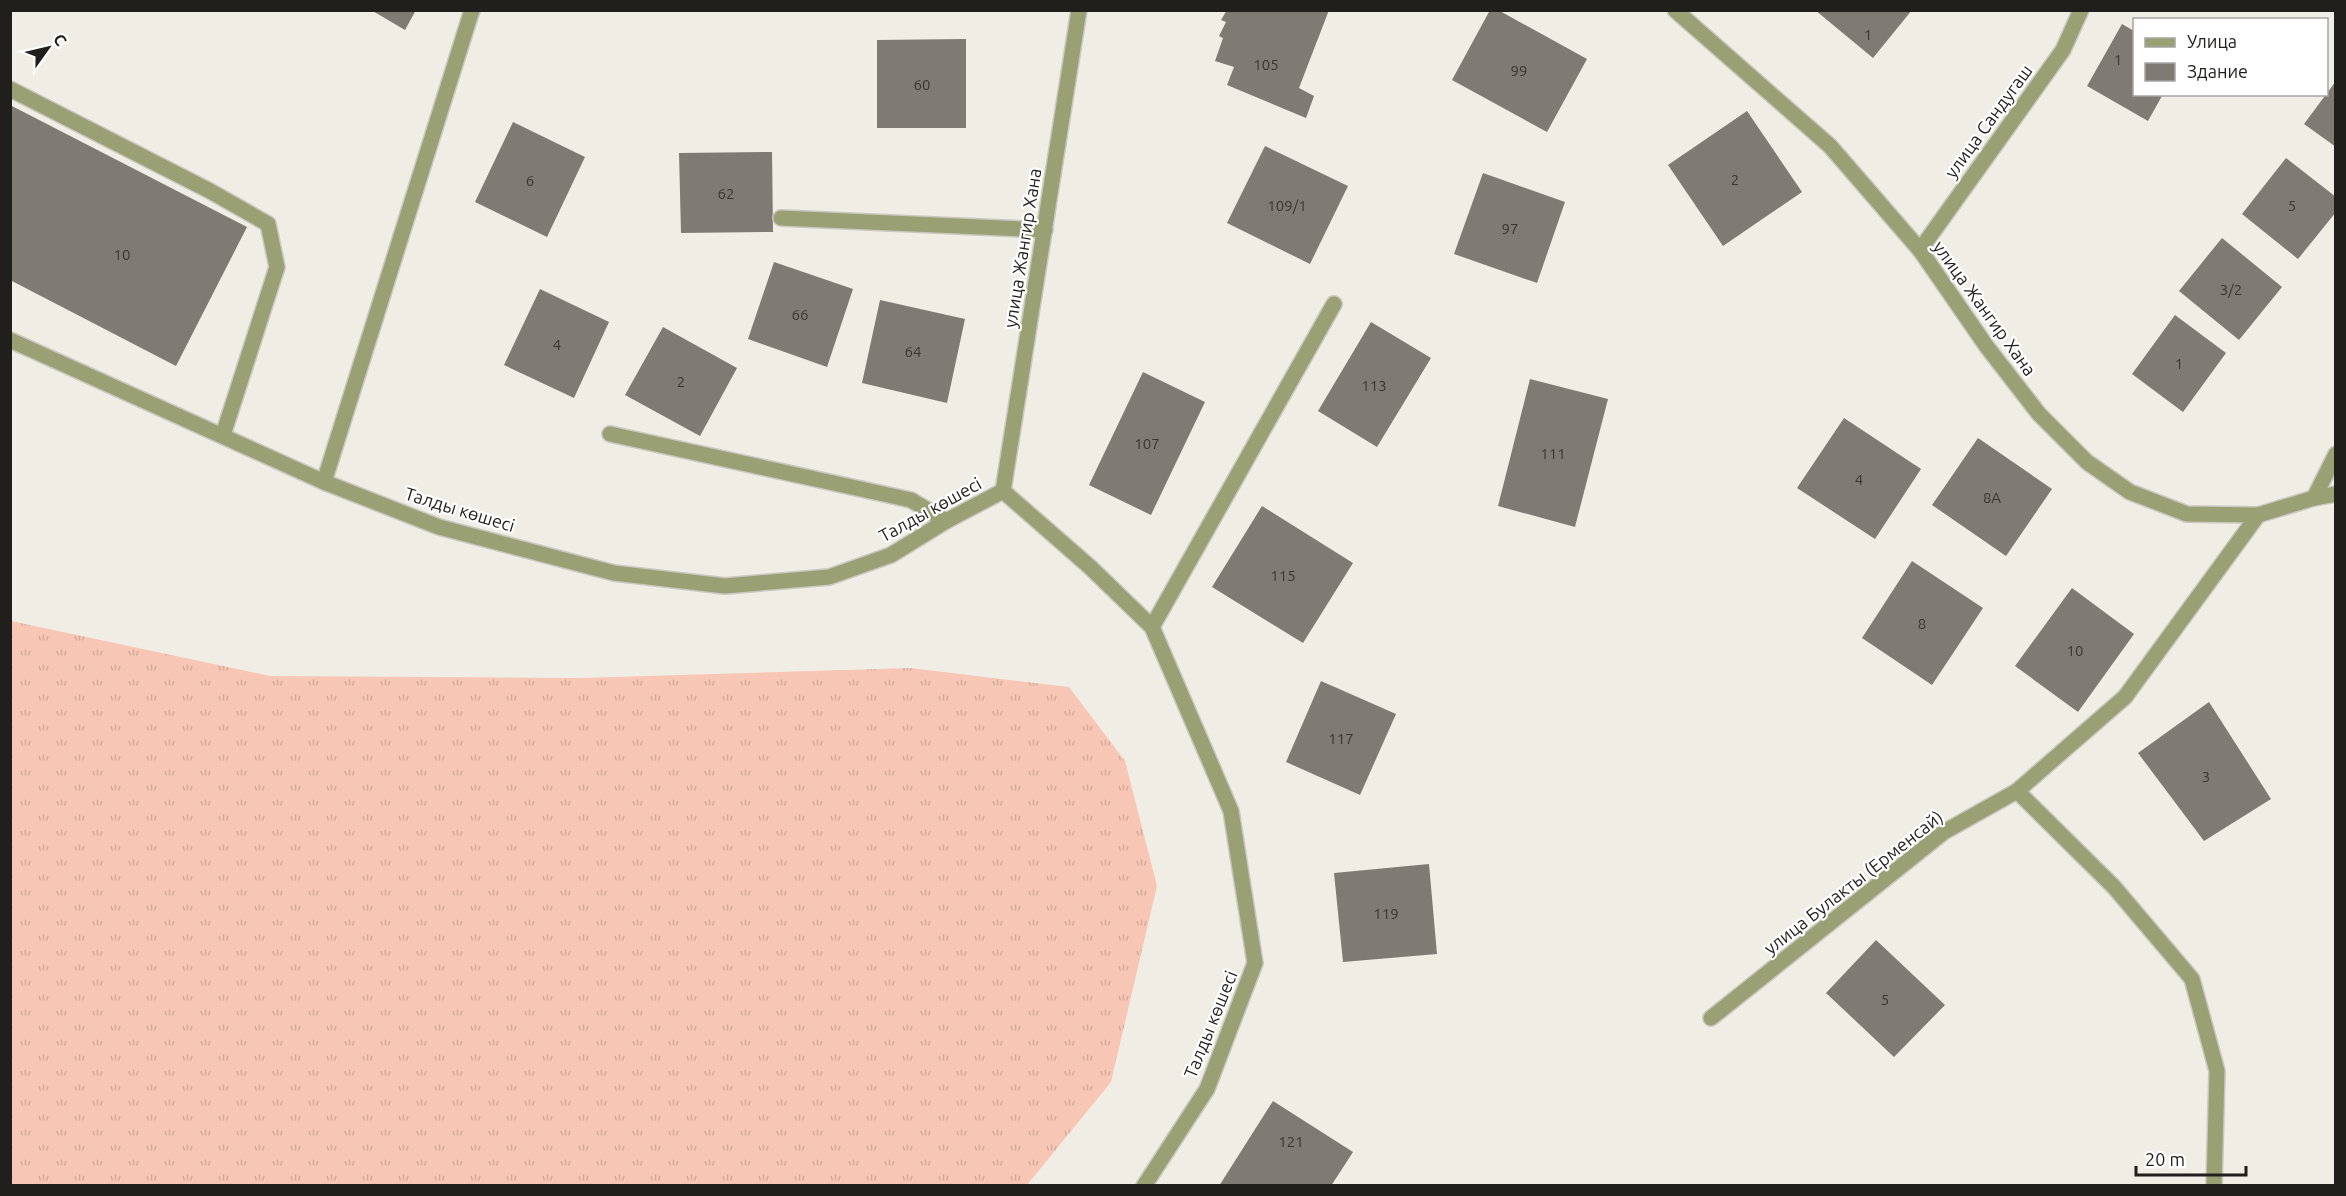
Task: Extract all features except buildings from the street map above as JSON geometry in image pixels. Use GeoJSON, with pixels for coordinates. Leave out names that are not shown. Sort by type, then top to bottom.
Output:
{"type":"FeatureCollection","features":[{"type":"Feature","properties":{"kind":"street"},"geometry":{"type":"LineString","coordinates":[[324,482],[472,10]]}},
{"type":"Feature","properties":{"kind":"street","name":"улица Жангир Хана"},"geometry":{"type":"LineString","coordinates":[[1003,491],[1079,10]]}},
{"type":"Feature","properties":{"kind":"street","name":"улица Жангир Хана"},"geometry":{"type":"LineString","coordinates":[[1675,10],[1830,146],[1920,250],[1987,347],[2039,414],[2087,462],[2130,492],[2187,514],[2258,515],[2314,498],[2336,494]]}},
{"type":"Feature","properties":{"kind":"street","name":"улица Сандугаш"},"geometry":{"type":"LineString","coordinates":[[1920,250],[2063,50],[2081,10]]}},
{"type":"Feature","properties":{"kind":"street"},"geometry":{"type":"LineString","coordinates":[[10,89],[210,191],[268,224],[277,267],[223,435]]}},
{"type":"Feature","properties":{"kind":"street"},"geometry":{"type":"LineString","coordinates":[[781,218],[1045,230]]}},
{"type":"Feature","properties":{"kind":"street"},"geometry":{"type":"LineString","coordinates":[[1152,627],[1334,304]]}},
{"type":"Feature","properties":{"kind":"street","name":"Талды көшесі"},"geometry":{"type":"LineString","coordinates":[[10,340],[324,482],[439,527],[614,573],[725,586],[829,577],[891,555],[946,520],[1003,491],[1090,567],[1152,627],[1231,811],[1255,963],[1207,1089],[1144,1185]]}},
{"type":"Feature","properties":{"kind":"street"},"geometry":{"type":"LineString","coordinates":[[610,434],[911,500],[946,520]]}},
{"type":"Feature","properties":{"kind":"street"},"geometry":{"type":"LineString","coordinates":[[2314,498],[2336,454]]}},
{"type":"Feature","properties":{"kind":"street","name":"улица Булакты (Ерменсай)"},"geometry":{"type":"LineString","coordinates":[[1711,1018],[1944,832],[2017,792],[2125,697],[2258,515]]}},
{"type":"Feature","properties":{"kind":"street"},"geometry":{"type":"LineString","coordinates":[[2017,792],[2114,887],[2192,979],[2217,1071],[2214,1185]]}},
{"type":"Feature","properties":{"kind":"green space"},"geometry":{"type":"Polygon","coordinates":[[[11,621],[270,676],[581,678],[910,668],[1069,687],[1125,761],[1157,886],[1111,1082],[1027,1185],[11,1185],[11,621]]]}}]}
